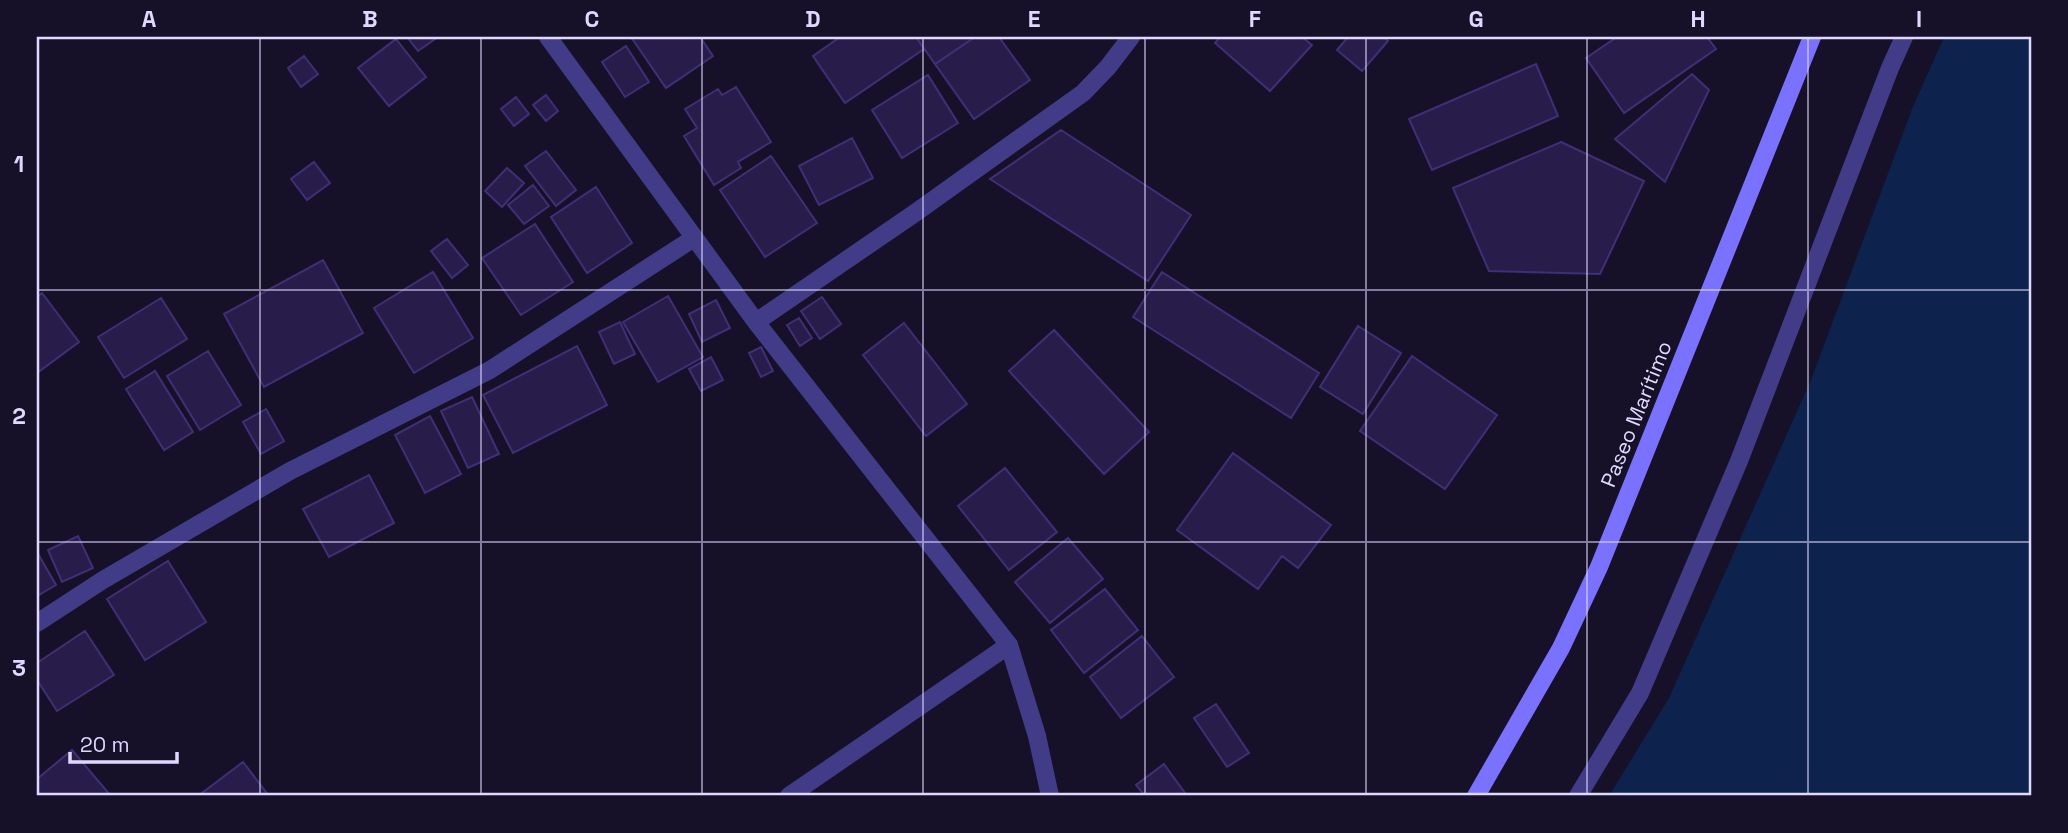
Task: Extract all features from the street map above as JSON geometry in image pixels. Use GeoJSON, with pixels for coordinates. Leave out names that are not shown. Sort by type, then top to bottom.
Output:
{"type":"FeatureCollection","features":[{"type":"Feature","properties":{"kind":"main road","name":"Paseo Marítimo"},"geometry":{"type":"LineString","coordinates":[[1476,796],[1561,648],[1599,567],[1812,37]]}},
{"type":"Feature","properties":{"kind":"street"},"geometry":{"type":"LineString","coordinates":[[548,37],[755,322],[1009,645],[1037,736],[1049,796]]}},
{"type":"Feature","properties":{"kind":"street"},"geometry":{"type":"LineString","coordinates":[[755,322],[915,213],[1083,93],[1131,37]]}},
{"type":"Feature","properties":{"kind":"street"},"geometry":{"type":"LineString","coordinates":[[1578,796],[1640,693],[1739,461],[1904,37]]}},
{"type":"Feature","properties":{"kind":"street"},"geometry":{"type":"LineString","coordinates":[[37,623],[103,580],[289,471],[490,370],[694,238]]}},
{"type":"Feature","properties":{"kind":"street"},"geometry":{"type":"LineString","coordinates":[[789,796],[1009,645]]}},
{"type":"Feature","properties":{"kind":"water"},"geometry":{"type":"Polygon","coordinates":[[[1944,37],[2031,37],[2031,796],[1609,796],[1669,698],[1811,380],[1912,109],[1944,37]]]}},
{"type":"Feature","properties":{"kind":"building"},"geometry":{"type":"Polygon","coordinates":[[[407,37],[438,37],[418,51],[407,37]]]}},
{"type":"Feature","properties":{"kind":"building"},"geometry":{"type":"Polygon","coordinates":[[[631,37],[700,37],[713,56],[666,88],[631,37]]]}},
{"type":"Feature","properties":{"kind":"building"},"geometry":{"type":"Polygon","coordinates":[[[840,37],[916,37],[924,49],[845,103],[813,56],[840,37]]]}},
{"type":"Feature","properties":{"kind":"building"},"geometry":{"type":"Polygon","coordinates":[[[916,37],[975,37],[935,64],[916,37]]]}},
{"type":"Feature","properties":{"kind":"building"},"geometry":{"type":"Polygon","coordinates":[[[975,37],[999,37],[1030,80],[974,119],[935,64],[975,37]]]}},
{"type":"Feature","properties":{"kind":"building"},"geometry":{"type":"Polygon","coordinates":[[[1220,37],[1302,37],[1312,45],[1270,91],[1215,43],[1220,37]]]}},
{"type":"Feature","properties":{"kind":"building"},"geometry":{"type":"Polygon","coordinates":[[[1348,37],[1384,37],[1388,41],[1362,71],[1337,50],[1348,37]]]}},
{"type":"Feature","properties":{"kind":"building"},"geometry":{"type":"Polygon","coordinates":[[[1617,37],[1707,37],[1716,49],[1624,113],[1586,58],[1617,37]]]}},
{"type":"Feature","properties":{"kind":"building"},"geometry":{"type":"Polygon","coordinates":[[[396,39],[426,77],[389,106],[358,68],[396,39]]]}},
{"type":"Feature","properties":{"kind":"building"},"geometry":{"type":"Polygon","coordinates":[[[626,46],[649,82],[625,97],[602,62],[626,46]]]}},
{"type":"Feature","properties":{"kind":"building"},"geometry":{"type":"Polygon","coordinates":[[[304,56],[318,74],[301,87],[288,68],[304,56]]]}},
{"type":"Feature","properties":{"kind":"building"},"geometry":{"type":"Polygon","coordinates":[[[1536,64],[1558,116],[1432,170],[1409,119],[1536,64]]]}},
{"type":"Feature","properties":{"kind":"building"},"geometry":{"type":"Polygon","coordinates":[[[1692,74],[1709,90],[1665,182],[1615,139],[1692,74]]]}},
{"type":"Feature","properties":{"kind":"building"},"geometry":{"type":"Polygon","coordinates":[[[928,75],[958,123],[902,158],[872,110],[928,75]]]}},
{"type":"Feature","properties":{"kind":"building"},"geometry":{"type":"Polygon","coordinates":[[[736,87],[771,142],[738,162],[741,168],[714,185],[684,136],[697,128],[685,109],[718,89],[722,95],[736,87]]]}},
{"type":"Feature","properties":{"kind":"building"},"geometry":{"type":"Polygon","coordinates":[[[546,95],[558,111],[546,121],[533,105],[546,95]]]}},
{"type":"Feature","properties":{"kind":"building"},"geometry":{"type":"Polygon","coordinates":[[[516,97],[529,114],[514,126],[501,109],[516,97]]]}},
{"type":"Feature","properties":{"kind":"building"},"geometry":{"type":"Polygon","coordinates":[[[1061,130],[1191,215],[1148,281],[990,179],[1061,130]]]}},
{"type":"Feature","properties":{"kind":"building"},"geometry":{"type":"Polygon","coordinates":[[[852,138],[873,178],[819,205],[799,166],[852,138]]]}},
{"type":"Feature","properties":{"kind":"building"},"geometry":{"type":"Polygon","coordinates":[[[1561,142],[1644,181],[1600,274],[1489,271],[1453,188],[1561,142]]]}},
{"type":"Feature","properties":{"kind":"building"},"geometry":{"type":"Polygon","coordinates":[[[546,151],[576,190],[556,206],[525,166],[546,151]]]}},
{"type":"Feature","properties":{"kind":"building"},"geometry":{"type":"Polygon","coordinates":[[[771,156],[817,223],[765,257],[720,190],[771,156]]]}},
{"type":"Feature","properties":{"kind":"building"},"geometry":{"type":"Polygon","coordinates":[[[314,162],[330,183],[307,200],[291,179],[314,162]]]}},
{"type":"Feature","properties":{"kind":"building"},"geometry":{"type":"Polygon","coordinates":[[[507,168],[524,183],[502,207],[485,191],[507,168]]]}},
{"type":"Feature","properties":{"kind":"building"},"geometry":{"type":"Polygon","coordinates":[[[533,185],[549,206],[524,224],[508,205],[533,185]]]}},
{"type":"Feature","properties":{"kind":"building"},"geometry":{"type":"Polygon","coordinates":[[[596,187],[632,243],[587,273],[551,217],[596,187]]]}},
{"type":"Feature","properties":{"kind":"building"},"geometry":{"type":"Polygon","coordinates":[[[535,224],[573,282],[521,315],[482,258],[535,224]]]}},
{"type":"Feature","properties":{"kind":"building"},"geometry":{"type":"Polygon","coordinates":[[[447,239],[468,265],[452,278],[431,251],[447,239]]]}},
{"type":"Feature","properties":{"kind":"building"},"geometry":{"type":"Polygon","coordinates":[[[323,260],[363,333],[264,387],[224,314],[323,260]]]}},
{"type":"Feature","properties":{"kind":"building"},"geometry":{"type":"Polygon","coordinates":[[[433,272],[473,338],[414,373],[374,308],[433,272]]]}},
{"type":"Feature","properties":{"kind":"building"},"geometry":{"type":"Polygon","coordinates":[[[1162,272],[1319,373],[1291,418],[1133,317],[1162,272]]]}},
{"type":"Feature","properties":{"kind":"building"},"geometry":{"type":"Polygon","coordinates":[[[42,293],[79,342],[37,373],[37,297],[42,293]]]}},
{"type":"Feature","properties":{"kind":"building"},"geometry":{"type":"Polygon","coordinates":[[[668,296],[703,357],[658,382],[623,322],[668,296]]]}},
{"type":"Feature","properties":{"kind":"building"},"geometry":{"type":"Polygon","coordinates":[[[822,297],[841,324],[820,339],[801,311],[822,297]]]}},
{"type":"Feature","properties":{"kind":"building"},"geometry":{"type":"Polygon","coordinates":[[[161,298],[187,339],[124,378],[98,337],[161,298]]]}},
{"type":"Feature","properties":{"kind":"building"},"geometry":{"type":"Polygon","coordinates":[[[716,300],[730,328],[702,342],[689,314],[716,300]]]}},
{"type":"Feature","properties":{"kind":"building"},"geometry":{"type":"Polygon","coordinates":[[[799,318],[812,338],[800,346],[787,325],[799,318]]]}},
{"type":"Feature","properties":{"kind":"building"},"geometry":{"type":"Polygon","coordinates":[[[620,322],[635,354],[614,364],[599,332],[620,322]]]}},
{"type":"Feature","properties":{"kind":"building"},"geometry":{"type":"Polygon","coordinates":[[[904,323],[967,404],[926,436],[863,355],[904,323]]]}},
{"type":"Feature","properties":{"kind":"building"},"geometry":{"type":"Polygon","coordinates":[[[1358,326],[1401,353],[1363,414],[1320,387],[1358,326]]]}},
{"type":"Feature","properties":{"kind":"building"},"geometry":{"type":"Polygon","coordinates":[[[1054,330],[1149,432],[1104,474],[1009,371],[1054,330]]]}},
{"type":"Feature","properties":{"kind":"building"},"geometry":{"type":"Polygon","coordinates":[[[577,346],[607,405],[513,453],[483,395],[577,346]]]}},
{"type":"Feature","properties":{"kind":"building"},"geometry":{"type":"Polygon","coordinates":[[[761,347],[773,371],[761,377],[749,353],[761,347]]]}},
{"type":"Feature","properties":{"kind":"building"},"geometry":{"type":"Polygon","coordinates":[[[208,351],[241,405],[200,430],[167,376],[208,351]]]}},
{"type":"Feature","properties":{"kind":"building"},"geometry":{"type":"Polygon","coordinates":[[[1412,356],[1497,415],[1445,489],[1360,431],[1412,356]]]}},
{"type":"Feature","properties":{"kind":"building"},"geometry":{"type":"Polygon","coordinates":[[[711,357],[723,380],[701,391],[689,369],[711,357]]]}},
{"type":"Feature","properties":{"kind":"building"},"geometry":{"type":"Polygon","coordinates":[[[155,371],[193,432],[164,450],[126,389],[155,371]]]}},
{"type":"Feature","properties":{"kind":"building"},"geometry":{"type":"Polygon","coordinates":[[[472,397],[499,454],[468,468],[441,411],[472,397]]]}},
{"type":"Feature","properties":{"kind":"building"},"geometry":{"type":"Polygon","coordinates":[[[266,409],[284,441],[261,454],[243,422],[266,409]]]}},
{"type":"Feature","properties":{"kind":"building"},"geometry":{"type":"Polygon","coordinates":[[[430,416],[461,474],[425,493],[395,435],[430,416]]]}},
{"type":"Feature","properties":{"kind":"building"},"geometry":{"type":"Polygon","coordinates":[[[1233,453],[1331,525],[1298,568],[1282,556],[1258,589],[1177,530],[1233,453]]]}},
{"type":"Feature","properties":{"kind":"building"},"geometry":{"type":"Polygon","coordinates":[[[1005,468],[1057,532],[1009,570],[958,506],[1005,468]]]}},
{"type":"Feature","properties":{"kind":"building"},"geometry":{"type":"Polygon","coordinates":[[[369,475],[394,523],[329,557],[303,509],[369,475]]]}},
{"type":"Feature","properties":{"kind":"building"},"geometry":{"type":"Polygon","coordinates":[[[78,536],[93,568],[62,582],[48,550],[78,536]]]}},
{"type":"Feature","properties":{"kind":"building"},"geometry":{"type":"Polygon","coordinates":[[[1068,538],[1103,579],[1050,623],[1015,582],[1068,538]]]}},
{"type":"Feature","properties":{"kind":"building"},"geometry":{"type":"Polygon","coordinates":[[[37,552],[56,585],[37,596],[37,552]]]}},
{"type":"Feature","properties":{"kind":"building"},"geometry":{"type":"Polygon","coordinates":[[[168,561],[206,622],[145,660],[107,599],[168,561]]]}},
{"type":"Feature","properties":{"kind":"building"},"geometry":{"type":"Polygon","coordinates":[[[1105,589],[1138,630],[1084,673],[1051,630],[1105,589]]]}},
{"type":"Feature","properties":{"kind":"building"},"geometry":{"type":"Polygon","coordinates":[[[85,631],[114,675],[57,711],[37,680],[37,663],[85,631]]]}},
{"type":"Feature","properties":{"kind":"building"},"geometry":{"type":"Polygon","coordinates":[[[1142,636],[1174,677],[1121,718],[1090,677],[1142,636]]]}},
{"type":"Feature","properties":{"kind":"building"},"geometry":{"type":"Polygon","coordinates":[[[1216,704],[1249,753],[1227,767],[1194,718],[1216,704]]]}},
{"type":"Feature","properties":{"kind":"building"},"geometry":{"type":"Polygon","coordinates":[[[72,750],[111,796],[37,796],[37,779],[72,750]]]}},
{"type":"Feature","properties":{"kind":"building"},"geometry":{"type":"Polygon","coordinates":[[[243,762],[269,796],[198,796],[243,762]]]}},
{"type":"Feature","properties":{"kind":"building"},"geometry":{"type":"Polygon","coordinates":[[[1164,764],[1185,793],[1180,796],[1145,796],[1136,785],[1164,764]]]}}]}
